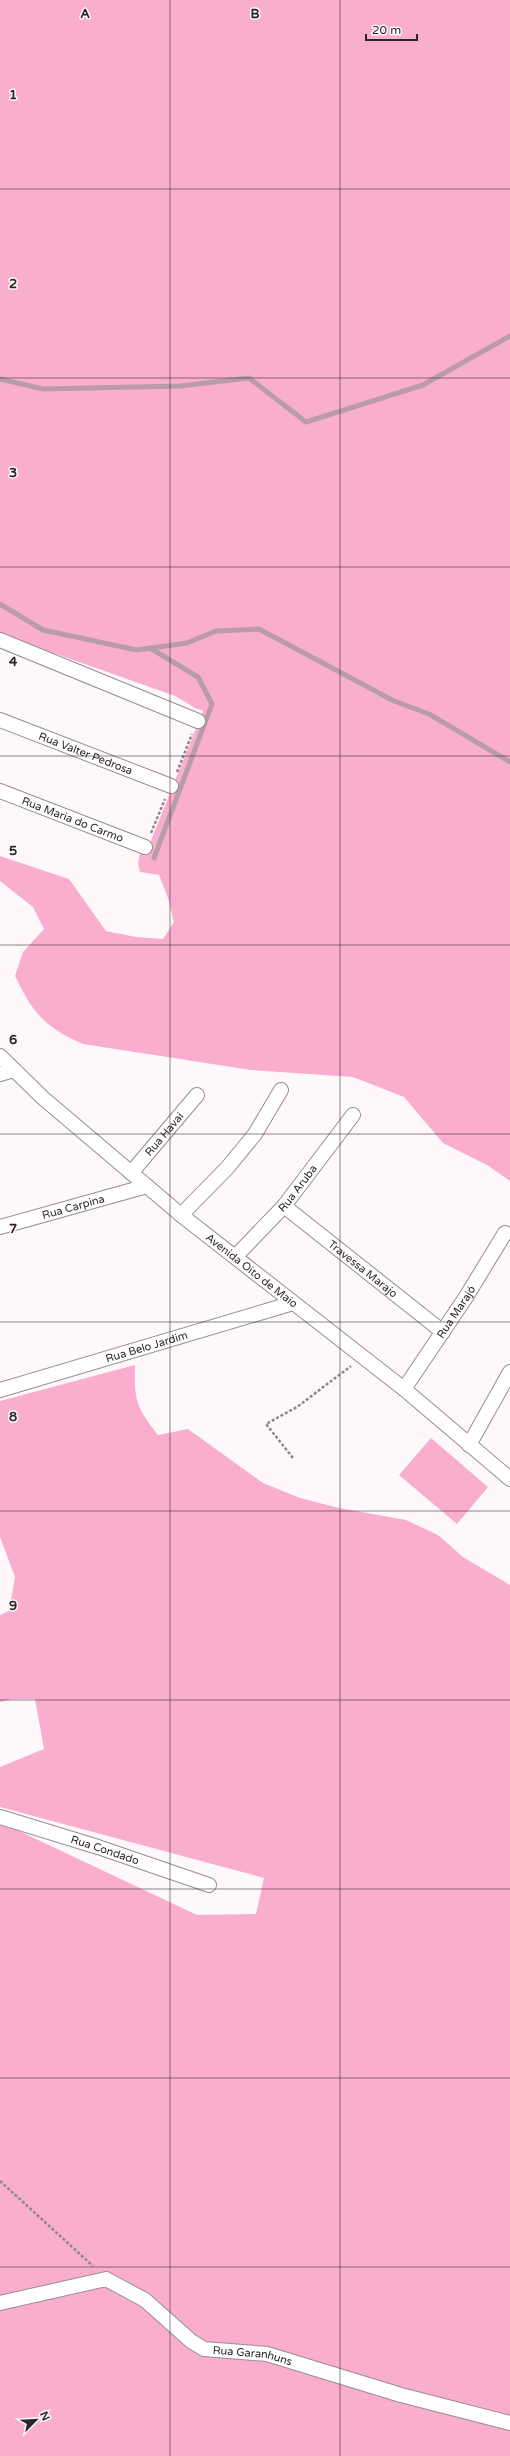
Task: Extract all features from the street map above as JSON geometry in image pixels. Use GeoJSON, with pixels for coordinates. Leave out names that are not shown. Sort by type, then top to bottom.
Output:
{"type":"FeatureCollection","features":[{"type":"Feature","properties":{"kind":"street"},"geometry":{"type":"LineString","coordinates":[[0,640],[198,721]]}},
{"type":"Feature","properties":{"kind":"street","name":"Rua Valter Pedrosa"},"geometry":{"type":"LineString","coordinates":[[0,720],[171,786]]}},
{"type":"Feature","properties":{"kind":"street","name":"Rua Maria do Carmo"},"geometry":{"type":"LineString","coordinates":[[0,791],[145,847]]}},
{"type":"Feature","properties":{"kind":"street","name":"Avenida Oito de Maio"},"geometry":{"type":"LineString","coordinates":[[0,1056],[131,1173],[181,1215],[404,1389],[510,1479]]}},
{"type":"Feature","properties":{"kind":"street"},"geometry":{"type":"LineString","coordinates":[[0,1074],[14,1070]]}},
{"type":"Feature","properties":{"kind":"street"},"geometry":{"type":"LineString","coordinates":[[181,1215],[228,1167],[255,1134],[281,1090]]}},
{"type":"Feature","properties":{"kind":"street","name":"Rua Havaí"},"geometry":{"type":"LineString","coordinates":[[131,1173],[196,1095]]}},
{"type":"Feature","properties":{"kind":"street","name":"Rua Aruba"},"geometry":{"type":"LineString","coordinates":[[235,1257],[284,1206],[353,1114]]}},
{"type":"Feature","properties":{"kind":"street","name":"Rua Carpina"},"geometry":{"type":"LineString","coordinates":[[0,1227],[147,1186]]}},
{"type":"Feature","properties":{"kind":"street","name":"Travessa Marajo"},"geometry":{"type":"LineString","coordinates":[[284,1206],[443,1332]]}},
{"type":"Feature","properties":{"kind":"street","name":"Rua Marajó"},"geometry":{"type":"LineString","coordinates":[[404,1389],[443,1332],[505,1233]]}},
{"type":"Feature","properties":{"kind":"street","name":"Rua Belo Jardim"},"geometry":{"type":"LineString","coordinates":[[0,1390],[293,1303]]}},
{"type":"Feature","properties":{"kind":"street"},"geometry":{"type":"LineString","coordinates":[[469,1445],[510,1372]]}},
{"type":"Feature","properties":{"kind":"street","name":"Rua Condado"},"geometry":{"type":"LineString","coordinates":[[0,1817],[98,1847],[209,1885]]}},
{"type":"Feature","properties":{"kind":"street"},"geometry":{"type":"LineString","coordinates":[[0,2303],[106,2279]]}},
{"type":"Feature","properties":{"kind":"street","name":"Rua Garanhuns"},"geometry":{"type":"LineString","coordinates":[[106,2279],[145,2300],[190,2341],[204,2349],[267,2354],[402,2395],[510,2423]]}},
{"type":"Feature","properties":{"kind":"path"},"geometry":{"type":"LineString","coordinates":[[293,1458],[266,1424],[297,1407],[362,1356]]}},
{"type":"Feature","properties":{"kind":"path"},"geometry":{"type":"LineString","coordinates":[[0,2181],[106,2279]]}},
{"type":"Feature","properties":{"kind":"shaded area"},"geometry":{"type":"Polygon","coordinates":[[[0,0],[510,0],[510,1181],[487,1165],[443,1143],[404,1097],[353,1077],[251,1070],[83,1044],[58,1031],[41,1018],[21,989],[15,976],[23,952],[44,929],[33,907],[0,881],[0,856],[69,879],[106,931],[136,937],[163,939],[174,922],[168,898],[159,875],[140,872],[138,863],[140,853],[146,853],[203,711],[175,696],[0,634],[0,0]]]}},
{"type":"Feature","properties":{"kind":"shaded area"},"geometry":{"type":"Polygon","coordinates":[[[135,1365],[135,1387],[138,1403],[145,1417],[158,1435],[188,1429],[263,1483],[300,1498],[339,1508],[406,1520],[438,1535],[463,1557],[510,1585],[510,2456],[0,2456],[0,1825],[17,1830],[197,1915],[256,1914],[264,1878],[0,1807],[0,1767],[44,1749],[35,1699],[12,1699],[0,1702],[0,1615],[9,1611],[15,1577],[0,1537],[0,1401],[135,1365]]]}},
{"type":"Feature","properties":{"kind":"shaded area"},"geometry":{"type":"Polygon","coordinates":[[[431,1438],[488,1487],[457,1524],[399,1475],[431,1438]]]}},
{"type":"Feature","properties":{"kind":"waterway"},"geometry":{"type":"LineString","coordinates":[[0,379],[43,389],[180,386],[249,378],[306,422],[423,385],[510,336]]}},
{"type":"Feature","properties":{"kind":"waterway"},"geometry":{"type":"LineString","coordinates":[[0,604],[43,630],[137,650],[187,643],[216,631],[259,629],[394,701],[429,714],[510,762]]}},
{"type":"Feature","properties":{"kind":"waterway"},"geometry":{"type":"LineString","coordinates":[[150,648],[198,677],[212,704],[154,858]]}}]}
